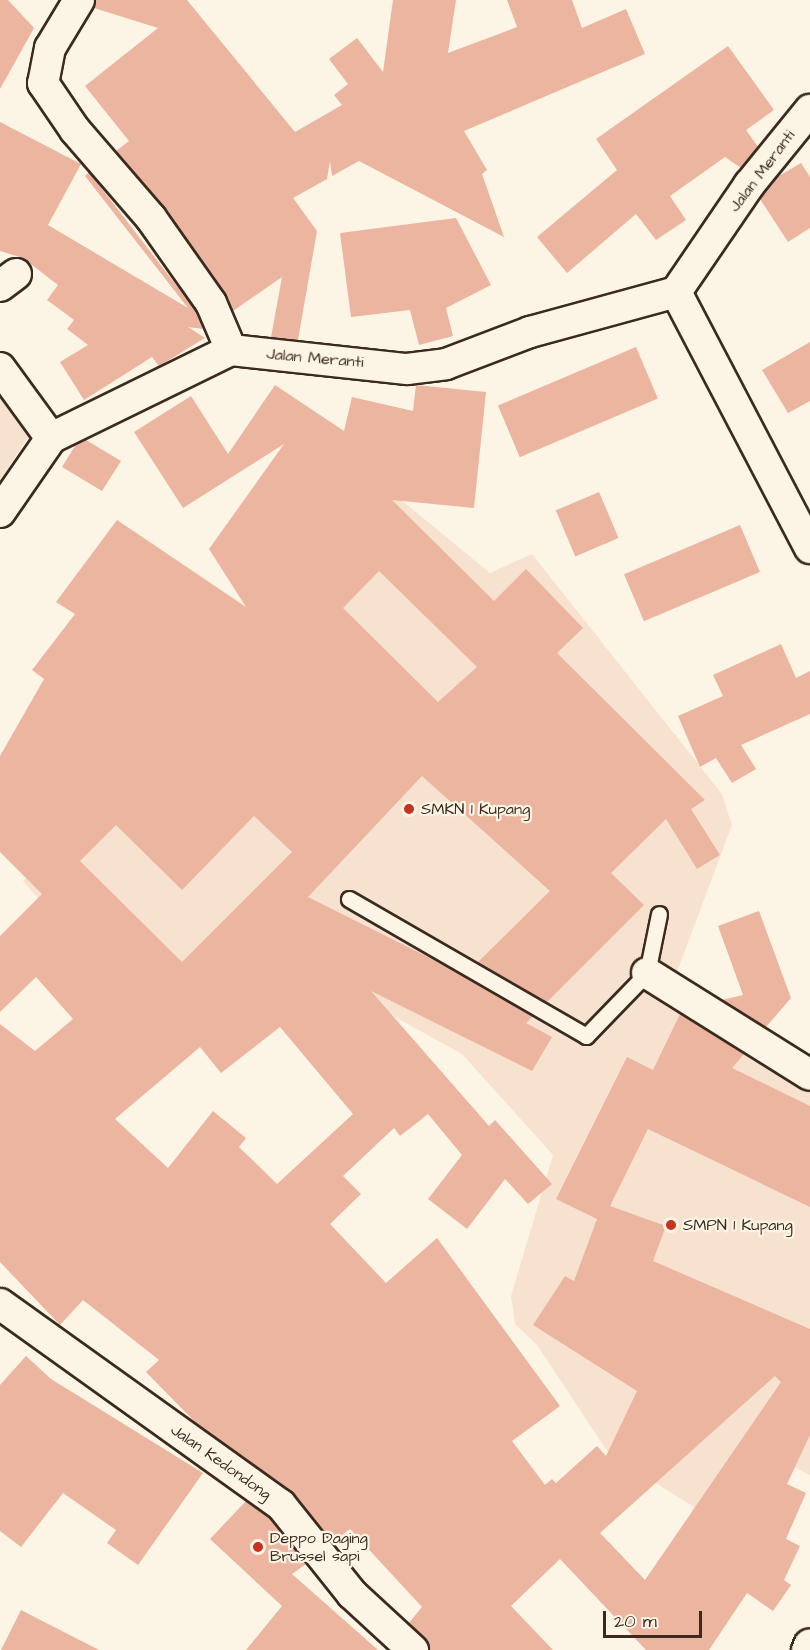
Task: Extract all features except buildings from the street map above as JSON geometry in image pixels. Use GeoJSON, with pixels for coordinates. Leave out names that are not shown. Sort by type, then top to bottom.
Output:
{"type":"FeatureCollection","features":[{"type":"Feature","properties":{"kind":"street"},"geometry":{"type":"LineString","coordinates":[[0,512],[51,438],[231,350],[211,303],[171,246],[43,83],[50,48],[79,0]]}},
{"type":"Feature","properties":{"kind":"street","name":"Jalan Meranti"},"geometry":{"type":"LineString","coordinates":[[231,350],[407,369],[446,364],[530,332],[676,292],[748,185],[810,110]]}},
{"type":"Feature","properties":{"kind":"street"},"geometry":{"type":"LineString","coordinates":[[676,292],[810,548]]}},
{"type":"Feature","properties":{"kind":"street"},"geometry":{"type":"LineString","coordinates":[[0,368],[51,438]]}},
{"type":"Feature","properties":{"kind":"street"},"geometry":{"type":"LineString","coordinates":[[647,973],[810,1075]]}},
{"type":"Feature","properties":{"kind":"street","name":"Jalan Kedondong"},"geometry":{"type":"LineString","coordinates":[[0,1304],[281,1504],[352,1594],[413,1650]]}},
{"type":"Feature","properties":{"kind":"street"},"geometry":{"type":"LineString","coordinates":[[808,1650],[810,1645]]}},
{"type":"Feature","properties":{"kind":"lane"},"geometry":{"type":"LineString","coordinates":[[349,899],[586,1036],[647,973],[659,914]]}},
{"type":"Feature","properties":{"kind":"shaded area"},"geometry":{"type":"Polygon","coordinates":[[[0,395],[38,422],[0,480],[0,395]]]}},
{"type":"Feature","properties":{"kind":"shaded area","name":"SMKN 1 Kupang"},"geometry":{"type":"Polygon","coordinates":[[[394,494],[490,573],[532,554],[722,794],[732,825],[668,996],[810,1083],[810,1475],[773,1457],[734,1532],[609,1454],[537,1345],[515,1324],[511,1296],[553,1155],[462,1054],[290,959],[151,1026],[23,881],[394,494]]]}},
{"type":"Feature","properties":{"kind":"place","name":"SMKN 1 Kupang"},"geometry":{"type":"Point","coordinates":[409,809]}},
{"type":"Feature","properties":{"kind":"place","name":"SMPN 1 Kupang"},"geometry":{"type":"Point","coordinates":[671,1225]}},
{"type":"Feature","properties":{"kind":"place","name":"Deppo Daging Brussel sapi"},"geometry":{"type":"Point","coordinates":[258,1547]}}]}
